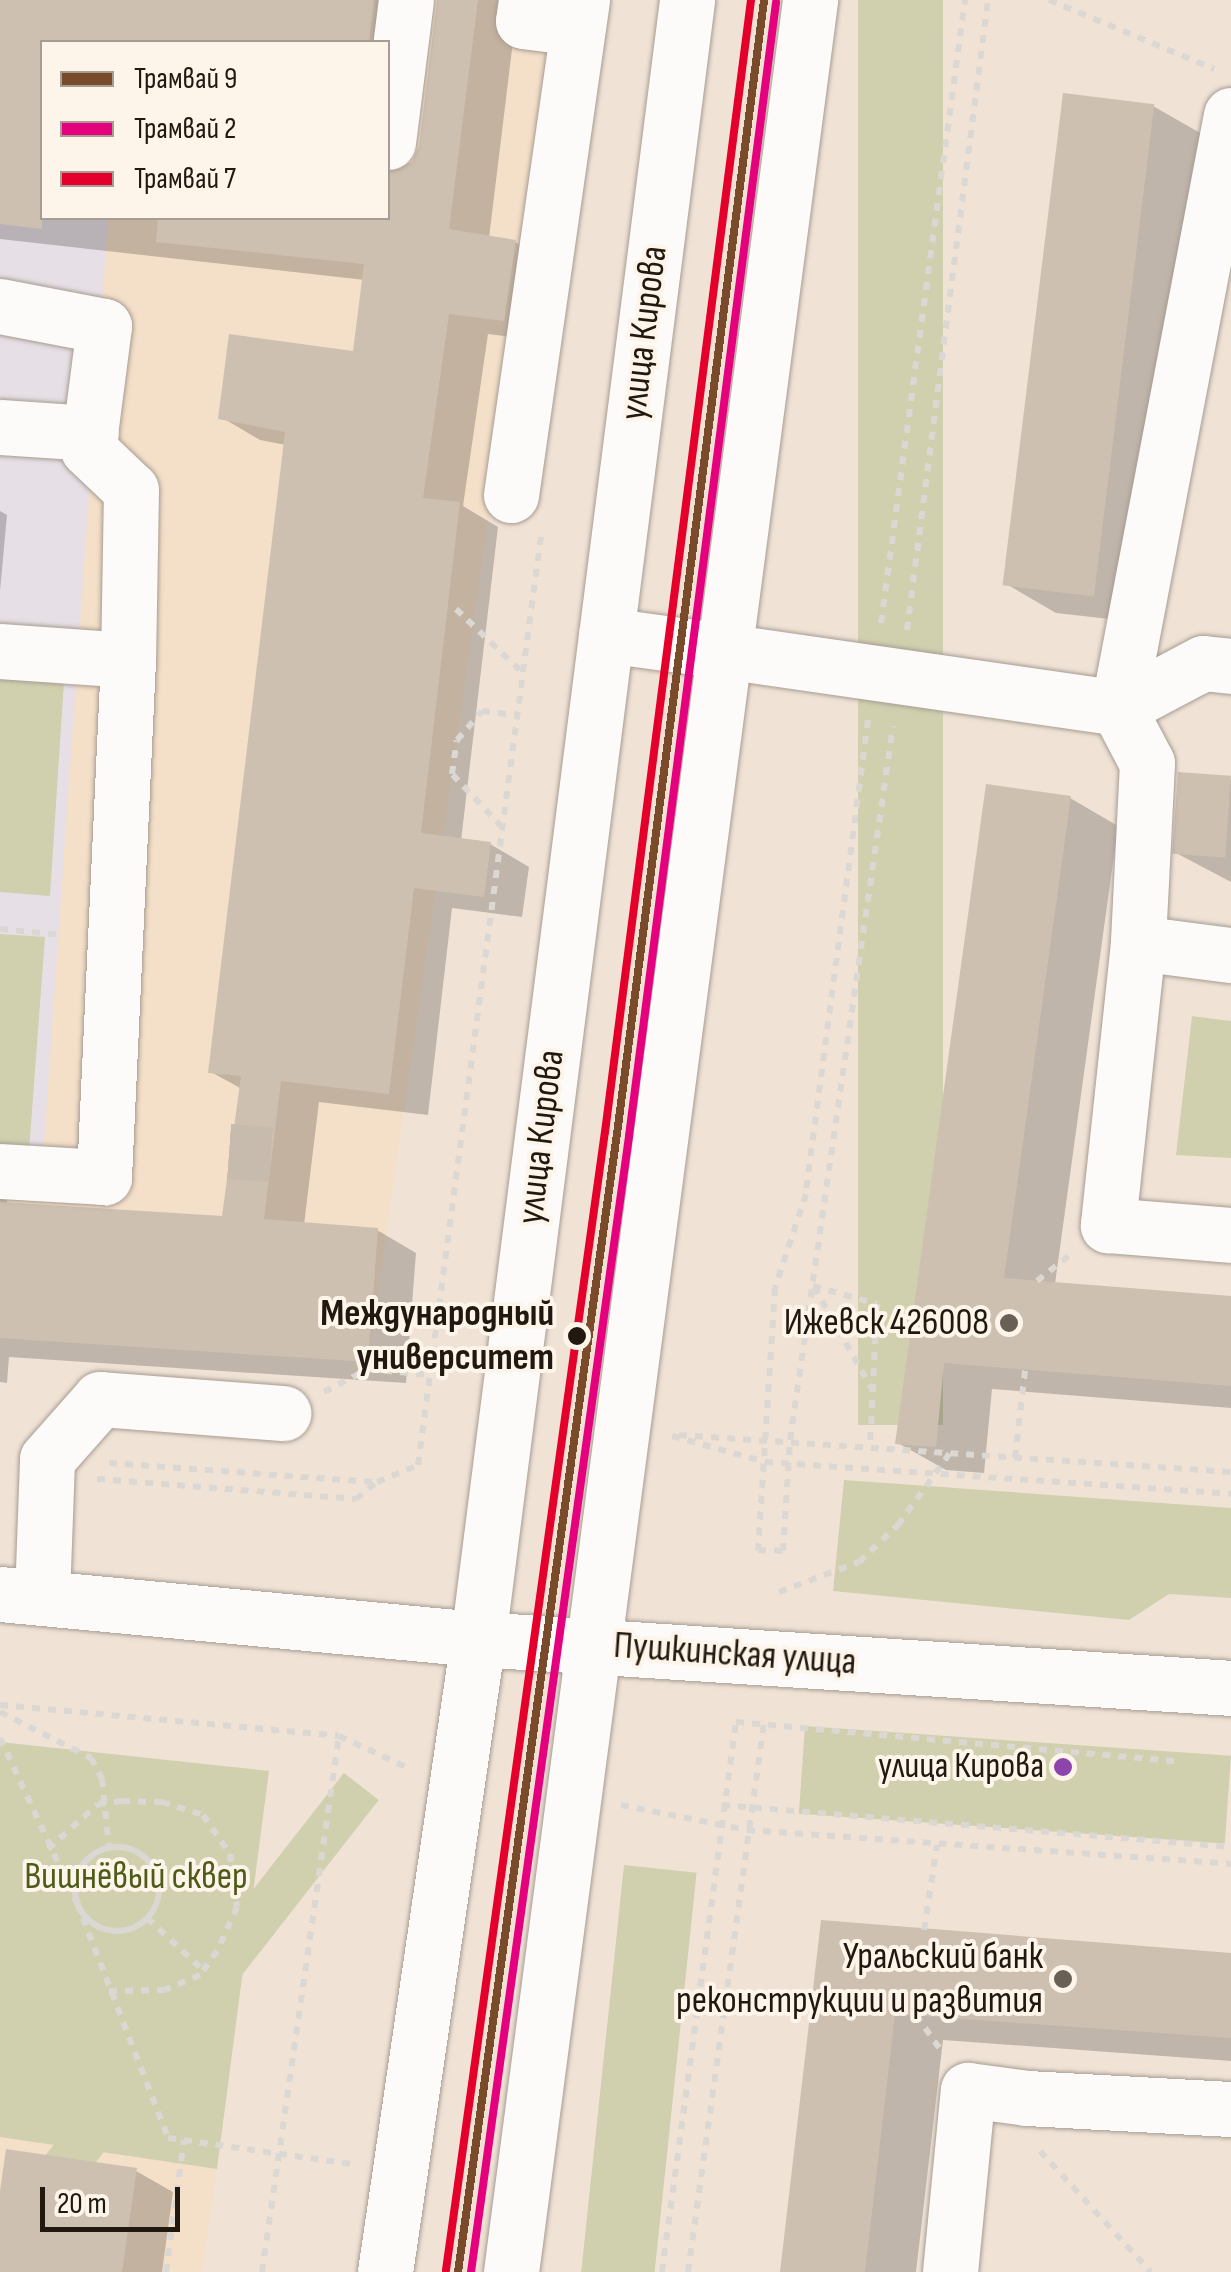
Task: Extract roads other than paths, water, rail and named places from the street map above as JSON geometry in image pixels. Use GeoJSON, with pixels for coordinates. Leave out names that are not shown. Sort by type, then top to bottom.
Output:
{"type":"FeatureCollection","features":[{"type":"Feature","properties":{"kind":"main road"},"geometry":{"type":"LineString","coordinates":[[390,126],[406,0]]}},
{"type":"Feature","properties":{"kind":"main road"},"geometry":{"type":"LineString","coordinates":[[526,0],[523,21],[580,14],[527,508]]}},
{"type":"Feature","properties":{"kind":"main road","name":"улица Кирова"},"geometry":{"type":"LineString","coordinates":[[385,2272],[478,1638],[687,0]]}},
{"type":"Feature","properties":{"kind":"main road"},"geometry":{"type":"LineString","coordinates":[[511,2272],[590,1645],[810,0]]}},
{"type":"Feature","properties":{"kind":"main road"},"geometry":{"type":"LineString","coordinates":[[1231,115],[1118,708],[1148,763],[1138,943],[1108,1225],[1231,1235]]}},
{"type":"Feature","properties":{"kind":"main road"},"geometry":{"type":"LineString","coordinates":[[0,306],[104,326],[88,449],[131,490],[128,660],[104,1177],[0,1171]]}},
{"type":"Feature","properties":{"kind":"main road"},"geometry":{"type":"LineString","coordinates":[[0,427],[91,433]]}},
{"type":"Feature","properties":{"kind":"main road"},"geometry":{"type":"LineString","coordinates":[[606,635],[1118,708],[1203,663],[1231,666]]}},
{"type":"Feature","properties":{"kind":"main road"},"geometry":{"type":"LineString","coordinates":[[0,651],[128,660]]}},
{"type":"Feature","properties":{"kind":"main road"},"geometry":{"type":"LineString","coordinates":[[1138,943],[1231,955]]}},
{"type":"Feature","properties":{"kind":"main road"},"geometry":{"type":"LineString","coordinates":[[21,1596],[46,1467],[100,1399],[283,1413]]}},
{"type":"Feature","properties":{"kind":"main road","name":"Пушкинская улица"},"geometry":{"type":"LineString","coordinates":[[21,1596],[478,1638],[1231,1688]]}},
{"type":"Feature","properties":{"kind":"main road"},"geometry":{"type":"LineString","coordinates":[[950,2272],[968,2090],[1027,2098],[1231,2108]]}},
{"type":"Feature","properties":{"kind":"tunnel"},"geometry":{"type":"LineString","coordinates":[[229,1151],[271,1154]]}},
{"type":"Feature","properties":{"kind":"tram line","name":"7"},"geometry":{"type":"LineString","coordinates":[[446,2270],[605,1132],[751,0]]}},
{"type":"Feature","properties":{"kind":"tram line","name":"9"},"geometry":{"type":"LineString","coordinates":[[458,2272],[617,1134],[764,0]]}},
{"type":"Feature","properties":{"kind":"tram line","name":"2"},"geometry":{"type":"LineString","coordinates":[[471,2272],[629,1136],[776,2]]}},
{"type":"Feature","properties":{"kind":"place","name":"Ижевск 426008"},"geometry":{"type":"Point","coordinates":[1009,1323]}},
{"type":"Feature","properties":{"kind":"place","name":"Международный университет"},"geometry":{"type":"Point","coordinates":[577,1336]}},
{"type":"Feature","properties":{"kind":"place","name":"улица Кирова"},"geometry":{"type":"Point","coordinates":[1063,1767]}},
{"type":"Feature","properties":{"kind":"place","name":"Уральский банк реконструкции и развития"},"geometry":{"type":"Point","coordinates":[1063,1979]}},
{"type":"Feature","properties":{"kind":"park label","name":"Вишнёвый сквер"},"geometry":{"type":"Point","coordinates":[136,1877]}}]}
